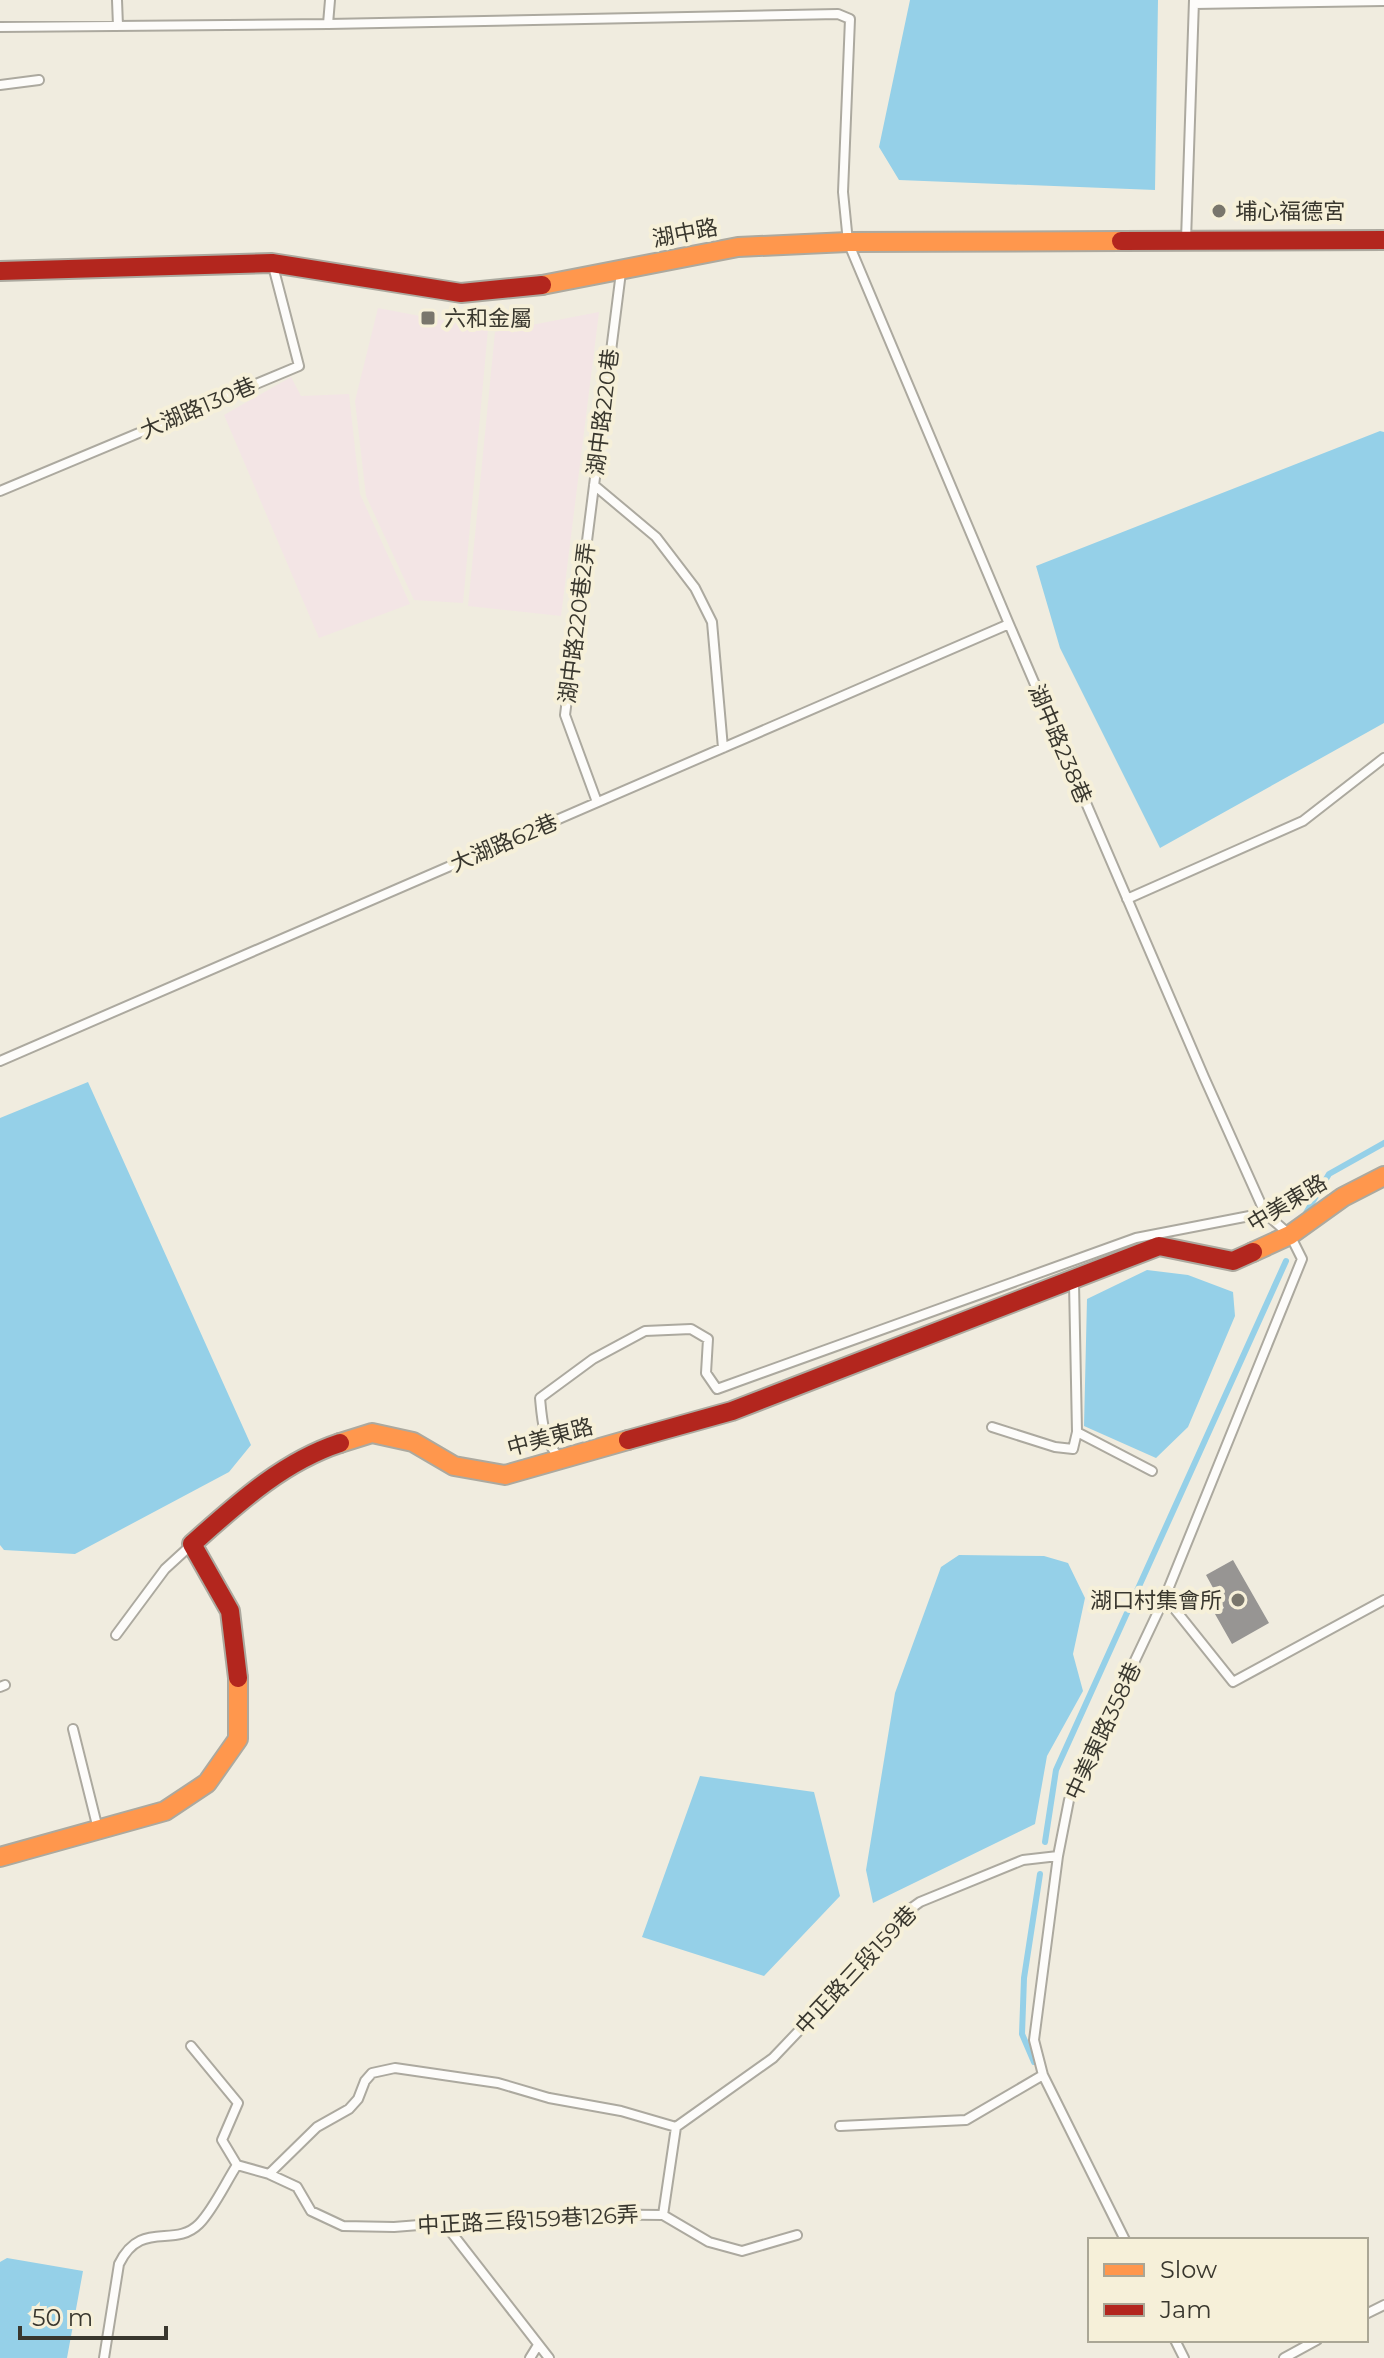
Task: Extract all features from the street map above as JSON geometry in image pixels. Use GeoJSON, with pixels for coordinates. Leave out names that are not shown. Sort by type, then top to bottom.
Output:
{"type":"FeatureCollection","features":[{"type":"Feature","properties":{"kind":"street","name":"湖中路"},"geometry":{"type":"LineString","coordinates":[[0,271],[272,263],[461,293],[548,284],[738,247],[848,242],[1384,240]]}},
{"type":"Feature","properties":{"kind":"street","name":"中美東路"},"geometry":{"type":"LineString","coordinates":[[192,1544],[253,1489],[322,1449],[372,1433],[413,1442],[454,1466],[505,1475],[732,1411],[1159,1246],[1233,1261],[1290,1235],[1343,1197],[1384,1176]]}},
{"type":"Feature","properties":{"kind":"street"},"geometry":{"type":"LineString","coordinates":[[0,1857],[165,1811],[207,1783],[238,1739],[238,1668],[230,1611],[192,1544]]}},
{"type":"Feature","properties":{"kind":"lane"},"geometry":{"type":"LineString","coordinates":[[117,0],[118,26]]}},
{"type":"Feature","properties":{"kind":"lane"},"geometry":{"type":"LineString","coordinates":[[0,27],[328,24],[330,0]]}},
{"type":"Feature","properties":{"kind":"lane"},"geometry":{"type":"LineString","coordinates":[[1186,240],[1194,2],[1384,1]]}},
{"type":"Feature","properties":{"kind":"lane","name":"湖中路238巷"},"geometry":{"type":"LineString","coordinates":[[328,24],[838,14],[850,19],[843,192],[848,242],[1127,899],[1265,1213],[1290,1235]]}},
{"type":"Feature","properties":{"kind":"lane"},"geometry":{"type":"LineString","coordinates":[[0,85],[39,80]]}},
{"type":"Feature","properties":{"kind":"lane","name":"大湖路130巷"},"geometry":{"type":"LineString","coordinates":[[0,491],[299,366],[272,263]]}},
{"type":"Feature","properties":{"kind":"lane","name":"湖中路220巷"},"geometry":{"type":"LineString","coordinates":[[621,270],[594,485],[656,537],[695,588],[707,611],[712,622],[723,748]]}},
{"type":"Feature","properties":{"kind":"lane","name":"湖中路220巷2弄"},"geometry":{"type":"LineString","coordinates":[[594,485],[565,715],[597,802]]}},
{"type":"Feature","properties":{"kind":"lane","name":"大湖路62巷"},"geometry":{"type":"LineString","coordinates":[[0,1061],[1009,624]]}},
{"type":"Feature","properties":{"kind":"lane"},"geometry":{"type":"LineString","coordinates":[[1127,899],[1303,821],[1384,758]]}},
{"type":"Feature","properties":{"kind":"lane"},"geometry":{"type":"LineString","coordinates":[[562,1460],[551,1448],[542,1426],[540,1398],[593,1359],[645,1331],[691,1329],[708,1339],[706,1373],[717,1389],[1136,1238],[1265,1213]]}},
{"type":"Feature","properties":{"kind":"lane","name":"中美東路358巷"},"geometry":{"type":"LineString","coordinates":[[1124,2238],[1043,2075],[1034,2040],[1058,1856],[1069,1800],[1165,1597],[1302,1259],[1290,1235]]}},
{"type":"Feature","properties":{"kind":"lane"},"geometry":{"type":"LineString","coordinates":[[992,1427],[1055,1447],[1073,1449],[1077,1432],[1074,1278]]}},
{"type":"Feature","properties":{"kind":"lane"},"geometry":{"type":"LineString","coordinates":[[1077,1432],[1152,1471]]}},
{"type":"Feature","properties":{"kind":"lane"},"geometry":{"type":"LineString","coordinates":[[116,1635],[165,1569],[192,1544]]}},
{"type":"Feature","properties":{"kind":"lane"},"geometry":{"type":"LineString","coordinates":[[1165,1597],[1233,1682],[1384,1600]]}},
{"type":"Feature","properties":{"kind":"lane"},"geometry":{"type":"LineString","coordinates":[[73,1729],[98,1830]]}},
{"type":"Feature","properties":{"kind":"lane","name":"中正路三段159巷"},"geometry":{"type":"LineString","coordinates":[[676,2127],[773,2058],[869,1957],[899,1917],[920,1902],[1023,1860],[1058,1856]]}},
{"type":"Feature","properties":{"kind":"lane"},"geometry":{"type":"LineString","coordinates":[[104,2358],[119,2264],[125,2253],[137,2240],[186,2233],[199,2224],[237,2165],[222,2140],[238,2103],[191,2046]]}},
{"type":"Feature","properties":{"kind":"lane"},"geometry":{"type":"LineString","coordinates":[[269,2174],[317,2127],[349,2109],[372,2073],[395,2068],[498,2083],[676,2127],[663,2215]]}},
{"type":"Feature","properties":{"kind":"lane"},"geometry":{"type":"LineString","coordinates":[[840,2126],[966,2120],[1043,2075]]}},
{"type":"Feature","properties":{"kind":"lane","name":"中正路三段159巷126弄"},"geometry":{"type":"LineString","coordinates":[[237,2165],[269,2174],[297,2187],[311,2211],[343,2226],[394,2227],[557,2214],[663,2215],[709,2242],[742,2251],[797,2235]]}},
{"type":"Feature","properties":{"kind":"lane"},"geometry":{"type":"LineString","coordinates":[[444,2223],[549,2358]]}},
{"type":"Feature","properties":{"kind":"lane"},"geometry":{"type":"LineString","coordinates":[[1284,2358],[1313,2342]]}},
{"type":"Feature","properties":{"kind":"lane"},"geometry":{"type":"LineString","coordinates":[[530,2358],[538,2345]]}},
{"type":"Feature","properties":{"kind":"shaded area","name":"六和金屬"},"geometry":{"type":"Polygon","coordinates":[[[378,308],[488,329],[463,603],[414,600],[366,496],[355,401],[378,308]]]}},
{"type":"Feature","properties":{"kind":"shaded area"},"geometry":{"type":"Polygon","coordinates":[[[599,312],[561,616],[468,606],[495,332],[599,312]]]}},
{"type":"Feature","properties":{"kind":"shaded area"},"geometry":{"type":"Polygon","coordinates":[[[291,377],[301,396],[349,394],[360,494],[410,604],[319,638],[224,415],[291,377]]]}},
{"type":"Feature","properties":{"kind":"water"},"geometry":{"type":"Polygon","coordinates":[[[910,0],[1158,0],[1155,190],[899,180],[879,147],[910,0]]]}},
{"type":"Feature","properties":{"kind":"water"},"geometry":{"type":"Polygon","coordinates":[[[1384,432],[1384,723],[1160,848],[1060,648],[1036,566],[1384,432]]]}},
{"type":"Feature","properties":{"kind":"water"},"geometry":{"type":"Polygon","coordinates":[[[88,1082],[251,1445],[229,1472],[75,1554],[4,1550],[0,1545],[0,1118],[88,1082]]]}},
{"type":"Feature","properties":{"kind":"water"},"geometry":{"type":"Polygon","coordinates":[[[1147,1270],[1188,1275],[1233,1292],[1235,1316],[1188,1427],[1156,1458],[1084,1426],[1087,1299],[1147,1270]]]}},
{"type":"Feature","properties":{"kind":"water"},"geometry":{"type":"Polygon","coordinates":[[[959,1555],[1044,1556],[1068,1563],[1085,1598],[1073,1654],[1083,1691],[1047,1756],[1035,1824],[873,1903],[866,1870],[895,1693],[941,1567],[959,1555]]]}},
{"type":"Feature","properties":{"kind":"water"},"geometry":{"type":"Polygon","coordinates":[[[700,1776],[814,1792],[840,1896],[764,1976],[642,1937],[700,1776]]]}},
{"type":"Feature","properties":{"kind":"water"},"geometry":{"type":"Polygon","coordinates":[[[7,2258],[83,2271],[67,2358],[0,2358],[0,2262],[7,2258]]]}},
{"type":"Feature","properties":{"kind":"building","name":"湖口村集會所"},"geometry":{"type":"Polygon","coordinates":[[[1233,1560],[1269,1623],[1232,1644],[1215,1614],[1224,1608],[1206,1575],[1233,1560]]]}},
{"type":"Feature","properties":{"kind":"waterway"},"geometry":{"type":"LineString","coordinates":[[1306,1213],[1329,1174],[1384,1143]]}},
{"type":"Feature","properties":{"kind":"waterway"},"geometry":{"type":"LineString","coordinates":[[1045,1842],[1056,1770],[1286,1261]]}},
{"type":"Feature","properties":{"kind":"waterway"},"geometry":{"type":"LineString","coordinates":[[1034,2062],[1022,2034],[1024,1978],[1040,1874]]}},
{"type":"Feature","properties":{"kind":"traffic: slow"},"geometry":{"type":"LineString","coordinates":[[542,285],[738,247],[848,242],[1121,241]]}},
{"type":"Feature","properties":{"kind":"traffic: slow"},"geometry":{"type":"LineString","coordinates":[[1253,1252],[1290,1235],[1343,1197],[1384,1176]]}},
{"type":"Feature","properties":{"kind":"traffic: slow"},"geometry":{"type":"LineString","coordinates":[[340,1443],[372,1433],[413,1442],[454,1466],[505,1475],[628,1440]]}},
{"type":"Feature","properties":{"kind":"traffic: slow"},"geometry":{"type":"LineString","coordinates":[[0,1857],[165,1811],[207,1783],[238,1739],[238,1678]]}},
{"type":"Feature","properties":{"kind":"traffic: jam"},"geometry":{"type":"LineString","coordinates":[[1121,241],[1384,240]]}},
{"type":"Feature","properties":{"kind":"traffic: jam"},"geometry":{"type":"LineString","coordinates":[[0,271],[272,263],[461,293],[542,285]]}},
{"type":"Feature","properties":{"kind":"traffic: jam"},"geometry":{"type":"LineString","coordinates":[[628,1440],[732,1411],[1159,1246],[1233,1261],[1253,1252]]}},
{"type":"Feature","properties":{"kind":"traffic: jam"},"geometry":{"type":"LineString","coordinates":[[238,1678],[230,1611],[192,1544],[243,1499],[280,1473],[340,1443]]}},
{"type":"Feature","properties":{"kind":"place","name":"埔心福德宮"},"geometry":{"type":"Point","coordinates":[1219,211]}},
{"type":"Feature","properties":{"kind":"place","name":"六和金屬"},"geometry":{"type":"Point","coordinates":[428,318]}},
{"type":"Feature","properties":{"kind":"place","name":"湖口村集會所"},"geometry":{"type":"Point","coordinates":[1238,1600]}}]}
